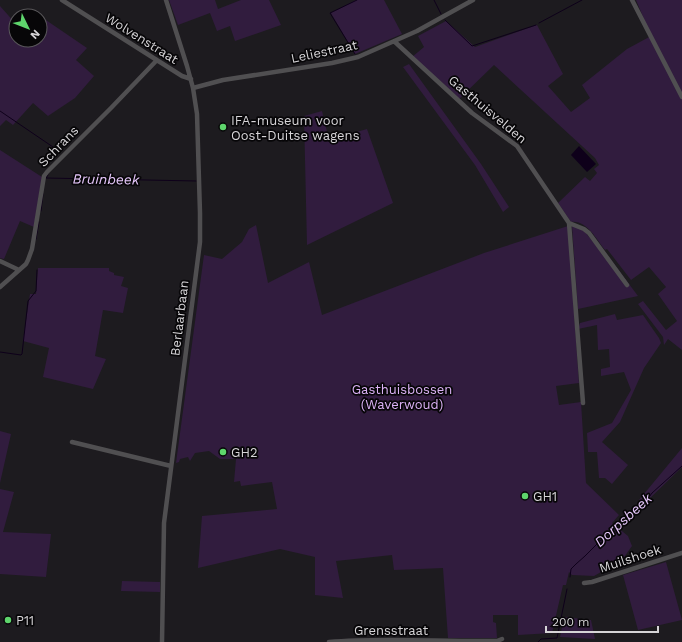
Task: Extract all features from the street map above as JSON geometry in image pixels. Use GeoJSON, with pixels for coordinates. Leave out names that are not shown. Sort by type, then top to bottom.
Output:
{"type":"FeatureCollection","features":[{"type":"Feature","properties":{"kind":"street","name":"Wolvenstraat"},"geometry":{"type":"LineString","coordinates":[[62,0],[182,76],[191,79]]}},
{"type":"Feature","properties":{"kind":"street","name":"Berlaarbaan"},"geometry":{"type":"LineString","coordinates":[[162,642],[164,523],[200,242],[198,128],[193,88],[166,0]]}},
{"type":"Feature","properties":{"kind":"street","name":"Leliestraat"},"geometry":{"type":"LineString","coordinates":[[193,88],[223,80],[332,63],[358,56],[395,42],[436,22],[473,0]]}},
{"type":"Feature","properties":{"kind":"street"},"geometry":{"type":"LineString","coordinates":[[632,0],[682,97]]}},
{"type":"Feature","properties":{"kind":"street","name":"Gasthuisvelden"},"geometry":{"type":"LineString","coordinates":[[395,42],[472,113],[517,146],[569,223],[583,403]]}},
{"type":"Feature","properties":{"kind":"street","name":"Schrans"},"geometry":{"type":"LineString","coordinates":[[0,287],[28,260],[32,249],[44,176],[157,60]]}},
{"type":"Feature","properties":{"kind":"street","name":"Gasthuisvelden"},"geometry":{"type":"LineString","coordinates":[[569,223],[584,229],[589,234],[627,285]]}},
{"type":"Feature","properties":{"kind":"street"},"geometry":{"type":"LineString","coordinates":[[0,261],[19,270]]}},
{"type":"Feature","properties":{"kind":"street"},"geometry":{"type":"LineString","coordinates":[[72,442],[171,466]]}},
{"type":"Feature","properties":{"kind":"street","name":"Muilshoek"},"geometry":{"type":"LineString","coordinates":[[584,583],[592,582],[682,553]]}},
{"type":"Feature","properties":{"kind":"street","name":"Grensstraat"},"geometry":{"type":"LineString","coordinates":[[329,642],[358,640],[452,642],[497,641],[502,639]]}},
{"type":"Feature","properties":{"kind":"green space"},"geometry":{"type":"Polygon","coordinates":[[[169,0],[215,0],[218,9],[241,0],[269,0],[281,25],[235,41],[230,26],[217,31],[210,13],[178,25],[169,0]]]}},
{"type":"Feature","properties":{"kind":"green space"},"geometry":{"type":"Polygon","coordinates":[[[356,0],[384,0],[402,34],[355,54],[331,13],[356,0]]]}},
{"type":"Feature","properties":{"kind":"green space"},"geometry":{"type":"Polygon","coordinates":[[[636,0],[682,0],[682,350],[668,339],[664,345],[663,337],[638,304],[643,301],[666,330],[677,321],[658,294],[666,287],[649,267],[631,280],[591,231],[582,224],[571,222],[558,203],[585,177],[590,181],[597,173],[594,169],[599,165],[595,158],[494,65],[459,99],[412,57],[424,47],[418,36],[446,21],[475,47],[537,25],[563,74],[548,86],[571,112],[590,98],[582,85],[627,49],[651,36],[636,0]]]}},
{"type":"Feature","properties":{"kind":"green space"},"geometry":{"type":"Polygon","coordinates":[[[0,6],[8,15],[8,48],[48,48],[48,21],[87,48],[76,60],[94,76],[75,98],[48,116],[33,103],[13,125],[6,120],[0,126],[0,6]]]}},
{"type":"Feature","properties":{"kind":"green space"},"geometry":{"type":"Polygon","coordinates":[[[409,64],[481,164],[509,207],[503,212],[475,165],[403,67],[409,64]]]}},
{"type":"Feature","properties":{"kind":"green space"},"geometry":{"type":"Polygon","coordinates":[[[322,111],[329,140],[367,129],[393,203],[307,245],[304,116],[322,111]]]}},
{"type":"Feature","properties":{"kind":"green space"},"geometry":{"type":"Polygon","coordinates":[[[0,150],[42,177],[34,227],[20,221],[4,259],[0,258],[0,150]]]}},
{"type":"Feature","properties":{"kind":"green space","name":"Gasthuisbossen (Waverwoud)"},"geometry":{"type":"Polygon","coordinates":[[[256,225],[268,283],[309,262],[322,315],[484,253],[568,226],[579,383],[556,386],[559,405],[581,402],[586,483],[619,515],[612,523],[628,536],[632,546],[622,560],[594,576],[572,575],[569,572],[566,585],[563,585],[552,633],[518,635],[518,615],[493,615],[493,622],[496,623],[497,638],[448,638],[443,568],[394,570],[392,555],[336,561],[343,598],[315,595],[315,557],[280,549],[198,568],[202,516],[277,509],[272,482],[241,486],[240,481],[234,482],[236,459],[220,459],[209,451],[195,453],[190,461],[188,457],[180,459],[179,462],[176,463],[204,255],[222,259],[242,242],[249,229],[256,225]]]}},
{"type":"Feature","properties":{"kind":"green space"},"geometry":{"type":"Polygon","coordinates":[[[572,226],[581,227],[594,243],[608,256],[638,296],[578,309],[572,226]]]}},
{"type":"Feature","properties":{"kind":"green space"},"geometry":{"type":"Polygon","coordinates":[[[38,268],[109,268],[109,271],[114,273],[114,275],[124,277],[121,286],[128,288],[123,313],[103,310],[95,356],[106,359],[93,389],[43,377],[49,348],[23,341],[30,294],[36,294],[38,268]]]}},
{"type":"Feature","properties":{"kind":"green space"},"geometry":{"type":"Polygon","coordinates":[[[615,314],[617,320],[643,315],[661,343],[644,368],[620,422],[602,442],[628,465],[612,484],[605,478],[599,478],[597,452],[588,452],[587,433],[612,423],[631,390],[624,372],[601,376],[601,369],[610,367],[609,349],[598,350],[597,325],[578,329],[580,323],[615,314]]]}},
{"type":"Feature","properties":{"kind":"green space"},"geometry":{"type":"Polygon","coordinates":[[[0,431],[11,434],[0,483],[0,431]]]}},
{"type":"Feature","properties":{"kind":"green space"},"geometry":{"type":"Polygon","coordinates":[[[682,448],[682,467],[645,503],[639,500],[682,448]]]}},
{"type":"Feature","properties":{"kind":"green space"},"geometry":{"type":"Polygon","coordinates":[[[0,489],[14,492],[3,532],[51,534],[46,577],[0,574],[0,489]]]}},
{"type":"Feature","properties":{"kind":"green space"},"geometry":{"type":"Polygon","coordinates":[[[666,562],[682,620],[638,630],[623,575],[666,562]]]}},
{"type":"Feature","properties":{"kind":"green space"},"geometry":{"type":"Polygon","coordinates":[[[122,581],[160,582],[160,592],[121,591],[122,581]]]}},
{"type":"Feature","properties":{"kind":"green space"},"geometry":{"type":"Polygon","coordinates":[[[564,617],[591,620],[595,639],[560,637],[564,617]]]}},
{"type":"Feature","properties":{"kind":"shaded area"},"geometry":{"type":"Polygon","coordinates":[[[579,146],[596,164],[587,172],[571,155],[579,146]]]}},
{"type":"Feature","properties":{"kind":"waterway"},"geometry":{"type":"LineString","coordinates":[[355,54],[330,13],[357,0]]}},
{"type":"Feature","properties":{"kind":"waterway"},"geometry":{"type":"LineString","coordinates":[[434,0],[441,14]]}},
{"type":"Feature","properties":{"kind":"waterway"},"geometry":{"type":"LineString","coordinates":[[539,23],[582,0]]}},
{"type":"Feature","properties":{"kind":"waterway"},"geometry":{"type":"LineString","coordinates":[[445,20],[472,46],[536,25]]}},
{"type":"Feature","properties":{"kind":"waterway","name":"Bruinbeek"},"geometry":{"type":"LineString","coordinates":[[0,111],[53,147]]}},
{"type":"Feature","properties":{"kind":"waterway","name":"Bruinbeek"},"geometry":{"type":"LineString","coordinates":[[48,175],[46,178],[196,181]]}},
{"type":"Feature","properties":{"kind":"waterway"},"geometry":{"type":"LineString","coordinates":[[41,211],[43,194]]}},
{"type":"Feature","properties":{"kind":"waterway"},"geometry":{"type":"LineString","coordinates":[[36,239],[39,222]]}},
{"type":"Feature","properties":{"kind":"waterway"},"geometry":{"type":"LineString","coordinates":[[0,352],[22,354],[28,301],[36,291],[37,270]]}},
{"type":"Feature","properties":{"kind":"waterway","name":"Dorpsbeek"},"geometry":{"type":"LineString","coordinates":[[570,577],[571,569],[576,564],[610,531],[624,520],[640,502],[647,500],[652,493],[682,466]]}},
{"type":"Feature","properties":{"kind":"waterway","name":"Dorpsbeek"},"geometry":{"type":"LineString","coordinates":[[538,642],[541,639],[557,638],[567,589]]}},
{"type":"Feature","properties":{"kind":"place","name":"IFA-museum voor Oost-Duitse wagens"},"geometry":{"type":"Point","coordinates":[223,127]}},
{"type":"Feature","properties":{"kind":"place","name":"GH2"},"geometry":{"type":"Point","coordinates":[223,452]}},
{"type":"Feature","properties":{"kind":"place","name":"GH1"},"geometry":{"type":"Point","coordinates":[525,496]}},
{"type":"Feature","properties":{"kind":"place","name":"P11"},"geometry":{"type":"Point","coordinates":[8,620]}}]}
